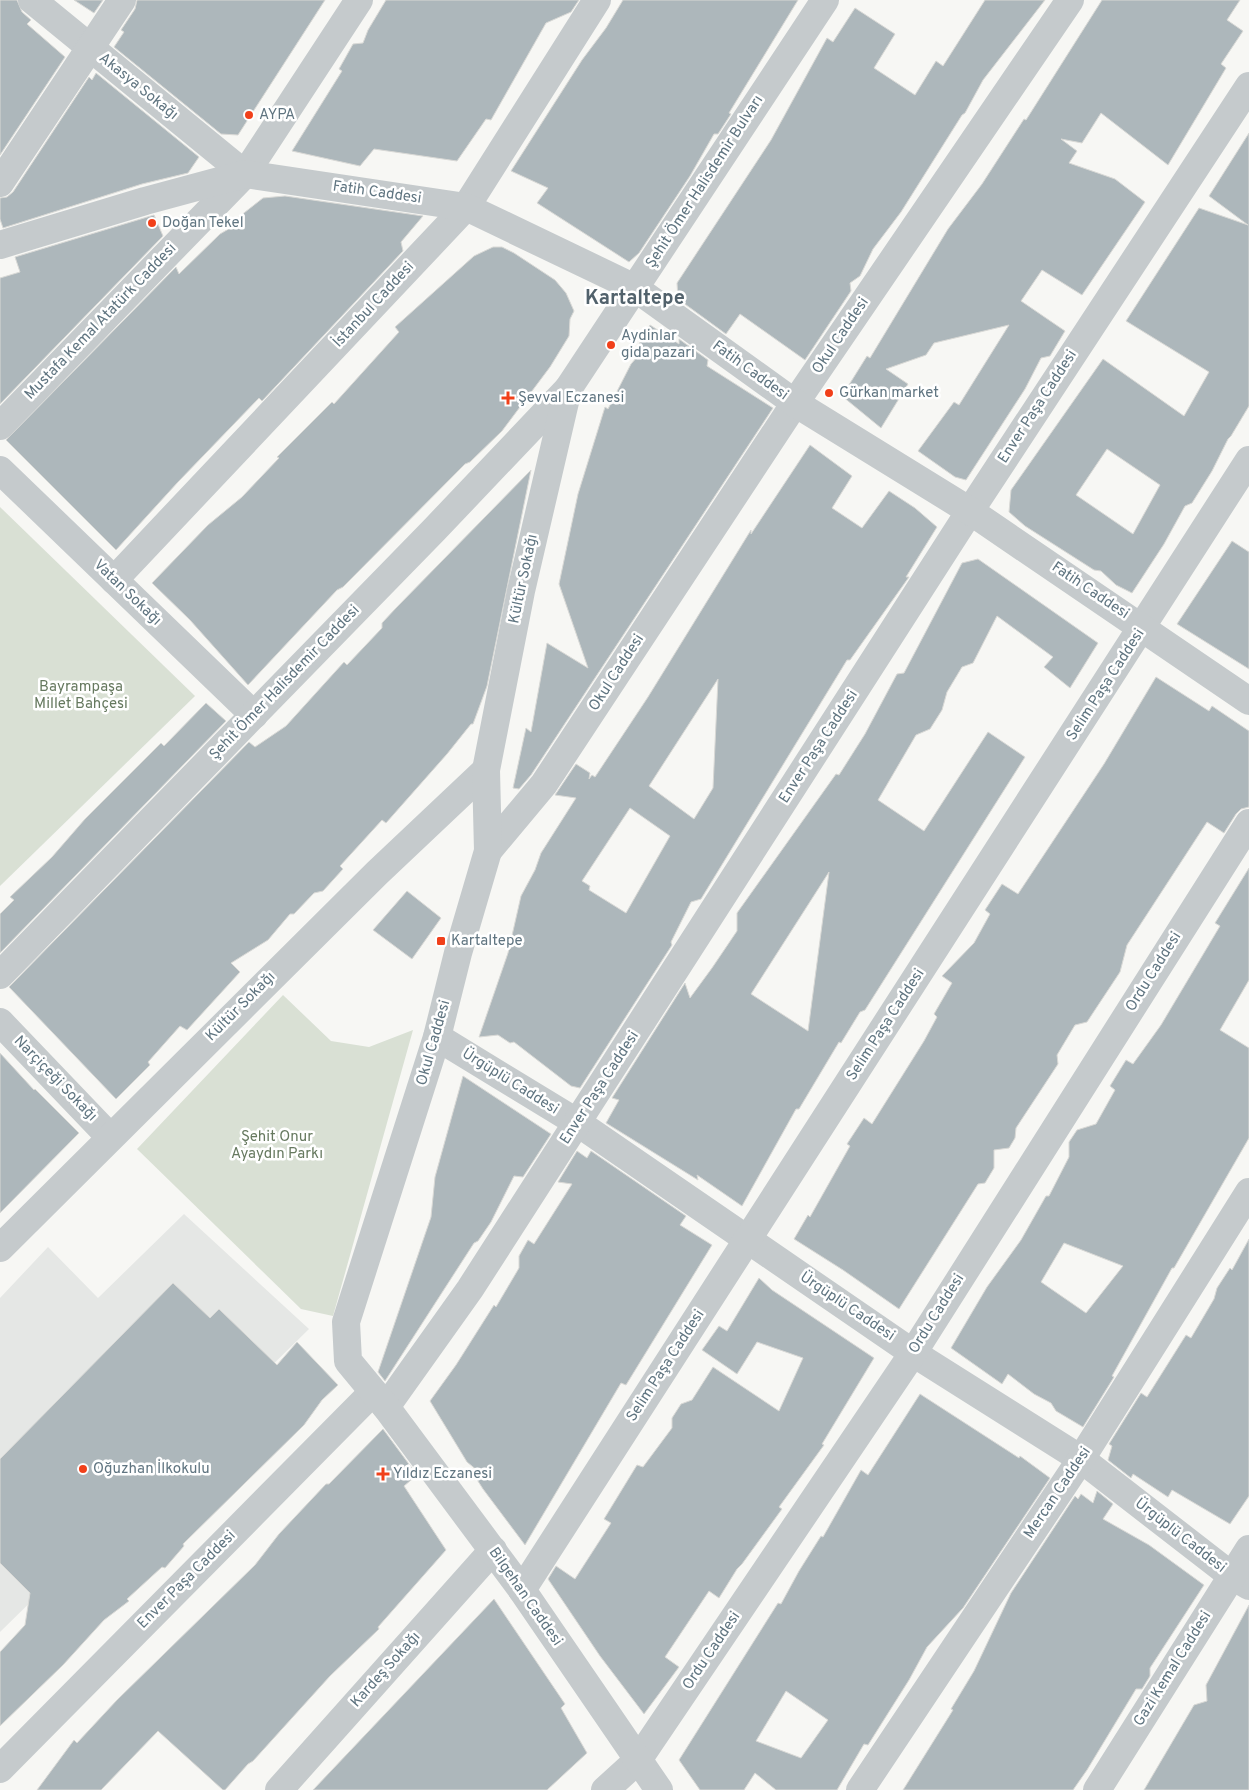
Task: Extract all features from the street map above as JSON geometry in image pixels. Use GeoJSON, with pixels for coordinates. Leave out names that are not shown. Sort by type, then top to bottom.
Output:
{"type":"FeatureCollection","features":[{"type":"Feature","properties":{"kind":"street","name":"Akasya Sokağı"},"geometry":{"type":"LineString","coordinates":[[32,0],[246,174]]}},
{"type":"Feature","properties":{"kind":"street"},"geometry":{"type":"LineString","coordinates":[[0,184],[122,0]]}},
{"type":"Feature","properties":{"kind":"street","name":"Mustafa Kemal Atatürk Caddesi"},"geometry":{"type":"LineString","coordinates":[[0,426],[246,174],[360,0]]}},
{"type":"Feature","properties":{"kind":"street","name":"İstanbul Caddesi"},"geometry":{"type":"LineString","coordinates":[[114,580],[466,207],[597,0]]}},
{"type":"Feature","properties":{"kind":"street","name":"Şehit Ömer Halisdemir Bulvarı"},"geometry":{"type":"LineString","coordinates":[[568,389],[825,0]]}},
{"type":"Feature","properties":{"kind":"street","name":"Okul Caddesi"},"geometry":{"type":"LineString","coordinates":[[380,1399],[348,1361],[346,1322],[437,1037],[458,953],[488,851],[544,784],[795,403],[1070,0]]}},
{"type":"Feature","properties":{"kind":"street","name":"Enver Paşa Caddesi"},"geometry":{"type":"LineString","coordinates":[[0,1769],[380,1399],[470,1289],[578,1124],[970,511],[1249,86]]}},
{"type":"Feature","properties":{"kind":"street","name":"Fatih Caddesi"},"geometry":{"type":"LineString","coordinates":[[0,245],[145,201],[246,174],[466,207],[635,288],[795,403],[970,511],[1249,701]]}},
{"type":"Feature","properties":{"kind":"street","name":"Şehit Ömer Halisdemir Caddesi"},"geometry":{"type":"LineString","coordinates":[[0,975],[568,389]]}},
{"type":"Feature","properties":{"kind":"street","name":"Kültür Sokağı"},"geometry":{"type":"LineString","coordinates":[[488,851],[486,770],[521,591],[568,389]]}},
{"type":"Feature","properties":{"kind":"street","name":"Selim Paşa Caddesi"},"geometry":{"type":"LineString","coordinates":[[522,1590],[1249,460]]}},
{"type":"Feature","properties":{"kind":"street","name":"Vatan Sokağı"},"geometry":{"type":"LineString","coordinates":[[0,470],[254,715]]}},
{"type":"Feature","properties":{"kind":"street","name":"Kültür Sokağı"},"geometry":{"type":"LineString","coordinates":[[0,1248],[110,1136],[486,770]]}},
{"type":"Feature","properties":{"kind":"street","name":"Ordu Caddesi"},"geometry":{"type":"LineString","coordinates":[[605,1790],[638,1760],[913,1352],[1249,823]]}},
{"type":"Feature","properties":{"kind":"street","name":"Narçiçeği Sokağı"},"geometry":{"type":"LineString","coordinates":[[0,1022],[110,1136]]}},
{"type":"Feature","properties":{"kind":"street","name":"Ürgüplü Caddesi"},"geometry":{"type":"LineString","coordinates":[[437,1037],[578,1124],[913,1352],[1081,1459],[1240,1581]]}},
{"type":"Feature","properties":{"kind":"street","name":"Mercan Caddesi"},"geometry":{"type":"LineString","coordinates":[[860,1790],[1081,1459],[1249,1192]]}},
{"type":"Feature","properties":{"kind":"street","name":"Bilgehan Caddesi"},"geometry":{"type":"LineString","coordinates":[[380,1399],[522,1590],[659,1790]]}},
{"type":"Feature","properties":{"kind":"street","name":"Gazi Kemal Caddesi"},"geometry":{"type":"LineString","coordinates":[[1097,1790],[1240,1581],[1249,1549]]}},
{"type":"Feature","properties":{"kind":"street","name":"Kardeş Sokağı"},"geometry":{"type":"LineString","coordinates":[[279,1790],[493,1550]]}},
{"type":"Feature","properties":{"kind":"shaded area","name":"Oğuzhan İlkokulu"},"geometry":{"type":"Polygon","coordinates":[[[184,1214],[309,1329],[0,1632],[0,1298],[48,1247],[98,1298],[184,1214]]]}},
{"type":"Feature","properties":{"kind":"green space","name":"Bayrampaşa Millet Bahçesi"},"geometry":{"type":"Polygon","coordinates":[[[0,507],[195,696],[0,886],[0,507]]]}},
{"type":"Feature","properties":{"kind":"green space","name":"Şehit Onur Ayaydın Parkı"},"geometry":{"type":"Polygon","coordinates":[[[283,995],[331,1041],[369,1047],[413,1030],[333,1316],[301,1309],[137,1149],[283,995]]]}},
{"type":"Feature","properties":{"kind":"building"},"geometry":{"type":"Polygon","coordinates":[[[0,0],[17,0],[22,12],[31,20],[27,24],[65,57],[0,155],[0,0]]]}},
{"type":"Feature","properties":{"kind":"building"},"geometry":{"type":"Polygon","coordinates":[[[74,0],[103,0],[94,13],[74,0]]]}},
{"type":"Feature","properties":{"kind":"building"},"geometry":{"type":"Polygon","coordinates":[[[137,0],[325,0],[238,135],[221,134],[114,47],[124,32],[121,30],[135,9],[137,0]]]}},
{"type":"Feature","properties":{"kind":"building"},"geometry":{"type":"Polygon","coordinates":[[[386,0],[579,0],[571,12],[546,23],[491,120],[486,119],[457,161],[374,149],[360,166],[292,151],[342,71],[339,69],[353,44],[363,43],[368,30],[386,0]]]}},
{"type":"Feature","properties":{"kind":"building"},"geometry":{"type":"Polygon","coordinates":[[[623,0],[798,0],[729,113],[731,114],[718,134],[714,134],[690,176],[639,253],[629,262],[537,203],[548,188],[511,171],[623,0]]]}},
{"type":"Feature","properties":{"kind":"building"},"geometry":{"type":"Polygon","coordinates":[[[985,0],[1045,0],[983,80],[965,113],[901,212],[873,249],[860,276],[850,283],[851,291],[805,360],[740,314],[726,334],[678,299],[677,283],[771,140],[827,38],[833,42],[855,8],[895,34],[874,68],[915,95],[936,61],[943,66],[985,0]]]}},
{"type":"Feature","properties":{"kind":"building"},"geometry":{"type":"Polygon","coordinates":[[[1102,0],[1240,0],[1227,20],[1243,31],[1221,64],[1226,68],[1168,165],[1101,113],[1082,143],[1061,139],[1077,151],[1069,163],[1115,179],[1145,202],[1082,295],[1042,270],[1021,301],[1065,331],[1050,356],[1041,358],[1025,389],[966,480],[955,477],[918,451],[954,402],[959,405],[1009,325],[934,343],[926,355],[886,369],[908,384],[881,428],[842,396],[867,356],[870,358],[948,229],[982,184],[1024,119],[1026,120],[1102,0]]]}},
{"type":"Feature","properties":{"kind":"building"},"geometry":{"type":"Polygon","coordinates":[[[96,73],[199,157],[188,173],[142,184],[3,228],[0,219],[0,198],[7,197],[13,192],[89,77],[92,80],[96,73]]]}},
{"type":"Feature","properties":{"kind":"building"},"geometry":{"type":"Polygon","coordinates":[[[1249,133],[1249,406],[1192,503],[1185,506],[1164,544],[1132,593],[1116,585],[1101,571],[1094,570],[1025,526],[1009,512],[1011,490],[1103,359],[1184,416],[1209,372],[1126,321],[1199,208],[1248,225],[1209,196],[1249,133]],[[1107,449],[1076,495],[1133,534],[1160,485],[1107,449]]]}},
{"type":"Feature","properties":{"kind":"building"},"geometry":{"type":"Polygon","coordinates":[[[285,196],[423,216],[401,242],[403,251],[262,401],[259,398],[178,482],[116,550],[6,440],[176,267],[179,274],[220,234],[232,227],[235,220],[263,198],[285,196]]]}},
{"type":"Feature","properties":{"kind":"building"},"geometry":{"type":"Polygon","coordinates":[[[154,215],[163,236],[0,404],[0,278],[20,272],[15,257],[154,215]]]}},
{"type":"Feature","properties":{"kind":"building"},"geometry":{"type":"Polygon","coordinates":[[[493,247],[502,247],[514,253],[555,280],[566,293],[574,311],[570,319],[569,336],[550,367],[502,431],[470,462],[465,464],[343,587],[337,590],[248,685],[190,620],[152,583],[208,525],[242,497],[279,458],[277,457],[332,402],[334,404],[399,332],[395,327],[474,256],[493,247]]]}},
{"type":"Feature","properties":{"kind":"building"},"geometry":{"type":"Polygon","coordinates":[[[650,325],[679,344],[679,339],[708,360],[707,366],[773,408],[531,775],[519,789],[513,788],[526,728],[531,732],[547,643],[588,668],[559,584],[578,494],[605,407],[608,409],[631,364],[638,356],[634,353],[650,325]]]}},
{"type":"Feature","properties":{"kind":"building"},"geometry":{"type":"Polygon","coordinates":[[[810,445],[852,476],[832,508],[862,528],[889,491],[915,508],[937,527],[906,577],[909,577],[850,660],[847,660],[701,899],[691,902],[671,942],[672,945],[580,1088],[571,1086],[514,1042],[510,1043],[498,1035],[479,1037],[508,953],[521,896],[535,870],[541,853],[576,798],[555,795],[576,764],[590,773],[589,779],[592,775],[595,777],[648,697],[751,530],[751,534],[810,445]],[[718,679],[649,786],[694,819],[713,788],[718,679]],[[630,808],[582,881],[590,886],[589,890],[626,913],[670,836],[630,808]]]}},
{"type":"Feature","properties":{"kind":"building"},"geometry":{"type":"Polygon","coordinates":[[[531,470],[487,686],[473,724],[471,724],[386,823],[382,820],[340,866],[343,869],[323,891],[314,893],[294,914],[290,914],[268,940],[231,963],[240,972],[187,1030],[180,1026],[148,1062],[150,1065],[116,1099],[9,987],[249,742],[255,747],[286,726],[344,662],[347,665],[382,628],[382,623],[396,608],[531,470]]]}},
{"type":"Feature","properties":{"kind":"building"},"geometry":{"type":"Polygon","coordinates":[[[1232,541],[1249,552],[1249,669],[1177,624],[1232,541]]]}},
{"type":"Feature","properties":{"kind":"building"},"geometry":{"type":"Polygon","coordinates":[[[978,559],[1098,643],[1070,688],[1044,667],[1053,657],[997,616],[973,663],[962,667],[947,692],[942,710],[930,729],[916,735],[878,800],[924,831],[988,732],[1025,757],[865,1010],[860,1012],[841,1043],[839,1042],[799,1109],[796,1109],[742,1206],[697,1175],[698,1180],[606,1123],[619,1100],[612,1098],[685,983],[690,998],[737,931],[737,913],[836,774],[839,775],[865,734],[897,674],[904,673],[962,563],[978,559]],[[829,872],[751,994],[808,1031],[829,872]]]}},
{"type":"Feature","properties":{"kind":"building"},"geometry":{"type":"Polygon","coordinates":[[[1156,677],[1209,711],[1212,706],[1249,731],[1249,807],[1241,809],[1236,814],[1224,833],[1207,822],[1127,945],[1120,972],[1087,1022],[1075,1025],[1057,1055],[1058,1064],[1016,1128],[1015,1138],[1009,1148],[994,1150],[994,1168],[985,1183],[978,1184],[899,1309],[794,1239],[808,1215],[810,1217],[850,1146],[847,1144],[864,1118],[872,1124],[924,1041],[937,1017],[934,1014],[952,983],[942,976],[974,943],[990,914],[985,910],[1002,884],[1018,894],[1104,764],[1156,677]]]}},
{"type":"Feature","properties":{"kind":"building"},"geometry":{"type":"Polygon","coordinates":[[[206,703],[226,721],[0,953],[0,914],[14,900],[10,897],[52,857],[85,819],[161,743],[164,746],[206,703]]]}},
{"type":"Feature","properties":{"kind":"building"},"geometry":{"type":"Polygon","coordinates":[[[1249,868],[1249,980],[1220,1030],[1249,1048],[1249,1138],[1174,1268],[1172,1268],[1112,1376],[1114,1377],[1083,1427],[1056,1411],[1051,1403],[1034,1394],[1008,1374],[1002,1384],[951,1348],[987,1287],[1021,1240],[1046,1196],[1049,1196],[1069,1157],[1069,1142],[1077,1130],[1096,1124],[1115,1090],[1110,1086],[1126,1060],[1133,1064],[1161,1025],[1220,926],[1215,923],[1249,868]],[[1064,1243],[1041,1282],[1086,1313],[1123,1266],[1064,1243]]]}},
{"type":"Feature","properties":{"kind":"building"},"geometry":{"type":"Polygon","coordinates":[[[407,891],[441,918],[412,959],[373,930],[407,891]]]}},
{"type":"Feature","properties":{"kind":"building"},"geometry":{"type":"Polygon","coordinates":[[[0,1053],[34,1090],[79,1133],[0,1213],[0,1053]]]}},
{"type":"Feature","properties":{"kind":"building"},"geometry":{"type":"Polygon","coordinates":[[[463,1076],[551,1134],[523,1177],[514,1176],[491,1222],[478,1241],[474,1243],[385,1381],[378,1372],[431,1217],[435,1177],[463,1076]]]}},
{"type":"Feature","properties":{"kind":"building"},"geometry":{"type":"Polygon","coordinates":[[[577,1151],[587,1158],[591,1151],[686,1216],[680,1225],[712,1245],[626,1385],[621,1383],[525,1545],[483,1489],[476,1478],[478,1471],[467,1462],[430,1401],[456,1365],[494,1305],[496,1307],[519,1268],[519,1256],[528,1240],[534,1244],[572,1184],[558,1182],[577,1151]]]}},
{"type":"Feature","properties":{"kind":"building"},"geometry":{"type":"Polygon","coordinates":[[[1249,1239],[1249,1496],[1230,1524],[1172,1490],[1168,1497],[1133,1474],[1131,1478],[1108,1460],[1112,1446],[1109,1444],[1141,1393],[1147,1397],[1186,1335],[1191,1338],[1214,1299],[1217,1288],[1230,1268],[1232,1270],[1249,1239]]]}},
{"type":"Feature","properties":{"kind":"building"},"geometry":{"type":"Polygon","coordinates":[[[759,1278],[772,1290],[874,1358],[822,1444],[824,1445],[779,1507],[782,1509],[737,1569],[719,1598],[709,1591],[665,1657],[679,1667],[644,1714],[600,1656],[548,1579],[556,1566],[575,1579],[611,1523],[604,1519],[637,1465],[643,1467],[672,1428],[672,1418],[681,1404],[692,1400],[713,1367],[779,1411],[803,1358],[757,1342],[737,1374],[702,1350],[719,1326],[727,1331],[759,1278]]]}},
{"type":"Feature","properties":{"kind":"building"},"geometry":{"type":"Polygon","coordinates":[[[173,1283],[210,1318],[219,1309],[277,1365],[297,1342],[338,1385],[322,1400],[304,1425],[183,1544],[184,1546],[165,1568],[162,1567],[127,1599],[129,1601],[104,1620],[63,1665],[0,1726],[0,1652],[25,1625],[30,1593],[0,1563],[0,1459],[173,1283]]]}},
{"type":"Feature","properties":{"kind":"building"},"geometry":{"type":"Polygon","coordinates":[[[920,1394],[1019,1458],[1020,1456],[1050,1478],[963,1608],[927,1647],[909,1680],[868,1745],[864,1744],[837,1790],[776,1790],[755,1773],[744,1790],[700,1790],[679,1760],[778,1603],[781,1604],[799,1571],[821,1536],[823,1537],[861,1470],[868,1475],[920,1394]],[[786,1691],[756,1741],[801,1758],[828,1720],[786,1691]]]}},
{"type":"Feature","properties":{"kind":"building"},"geometry":{"type":"Polygon","coordinates":[[[383,1429],[417,1475],[404,1486],[446,1550],[378,1627],[379,1629],[330,1676],[253,1761],[223,1790],[158,1731],[101,1790],[37,1790],[74,1740],[77,1743],[117,1700],[255,1565],[279,1534],[326,1484],[329,1484],[383,1429]]]}},
{"type":"Feature","properties":{"kind":"building"},"geometry":{"type":"Polygon","coordinates":[[[1097,1491],[1113,1504],[1103,1519],[1149,1545],[1204,1585],[1150,1668],[1150,1676],[1142,1689],[1136,1689],[1073,1790],[903,1790],[953,1710],[951,1709],[974,1671],[1011,1593],[1075,1496],[1078,1499],[1081,1494],[1093,1503],[1097,1491]]]}},
{"type":"Feature","properties":{"kind":"building"},"geometry":{"type":"Polygon","coordinates":[[[494,1599],[565,1704],[561,1708],[587,1753],[547,1790],[313,1790],[494,1599]]]}},
{"type":"Feature","properties":{"kind":"building"},"geometry":{"type":"Polygon","coordinates":[[[1249,1605],[1249,1790],[1144,1790],[1194,1705],[1207,1701],[1206,1685],[1249,1605]]]}},
{"type":"Feature","properties":{"kind":"place","name":"AYPA"},"geometry":{"type":"Point","coordinates":[249,115]}},
{"type":"Feature","properties":{"kind":"place","name":"Doğan Tekel"},"geometry":{"type":"Point","coordinates":[152,223]}},
{"type":"Feature","properties":{"kind":"place","name":"Aydinlar gida pazari"},"geometry":{"type":"Point","coordinates":[611,345]}},
{"type":"Feature","properties":{"kind":"place","name":"Gürkan market"},"geometry":{"type":"Point","coordinates":[829,393]}},
{"type":"Feature","properties":{"kind":"place","name":"Şevval Eczanesi"},"geometry":{"type":"Point","coordinates":[508,398]}},
{"type":"Feature","properties":{"kind":"place","name":"Kartaltepe"},"geometry":{"type":"Point","coordinates":[441,941]}},
{"type":"Feature","properties":{"kind":"place","name":"Oğuzhan İlkokulu"},"geometry":{"type":"Point","coordinates":[83,1469]}},
{"type":"Feature","properties":{"kind":"place","name":"Yıldız Eczanesi"},"geometry":{"type":"Point","coordinates":[383,1474]}},
{"type":"Feature","properties":{"kind":"district","name":"Kartaltepe"},"geometry":{"type":"Point","coordinates":[635,299]}}]}
